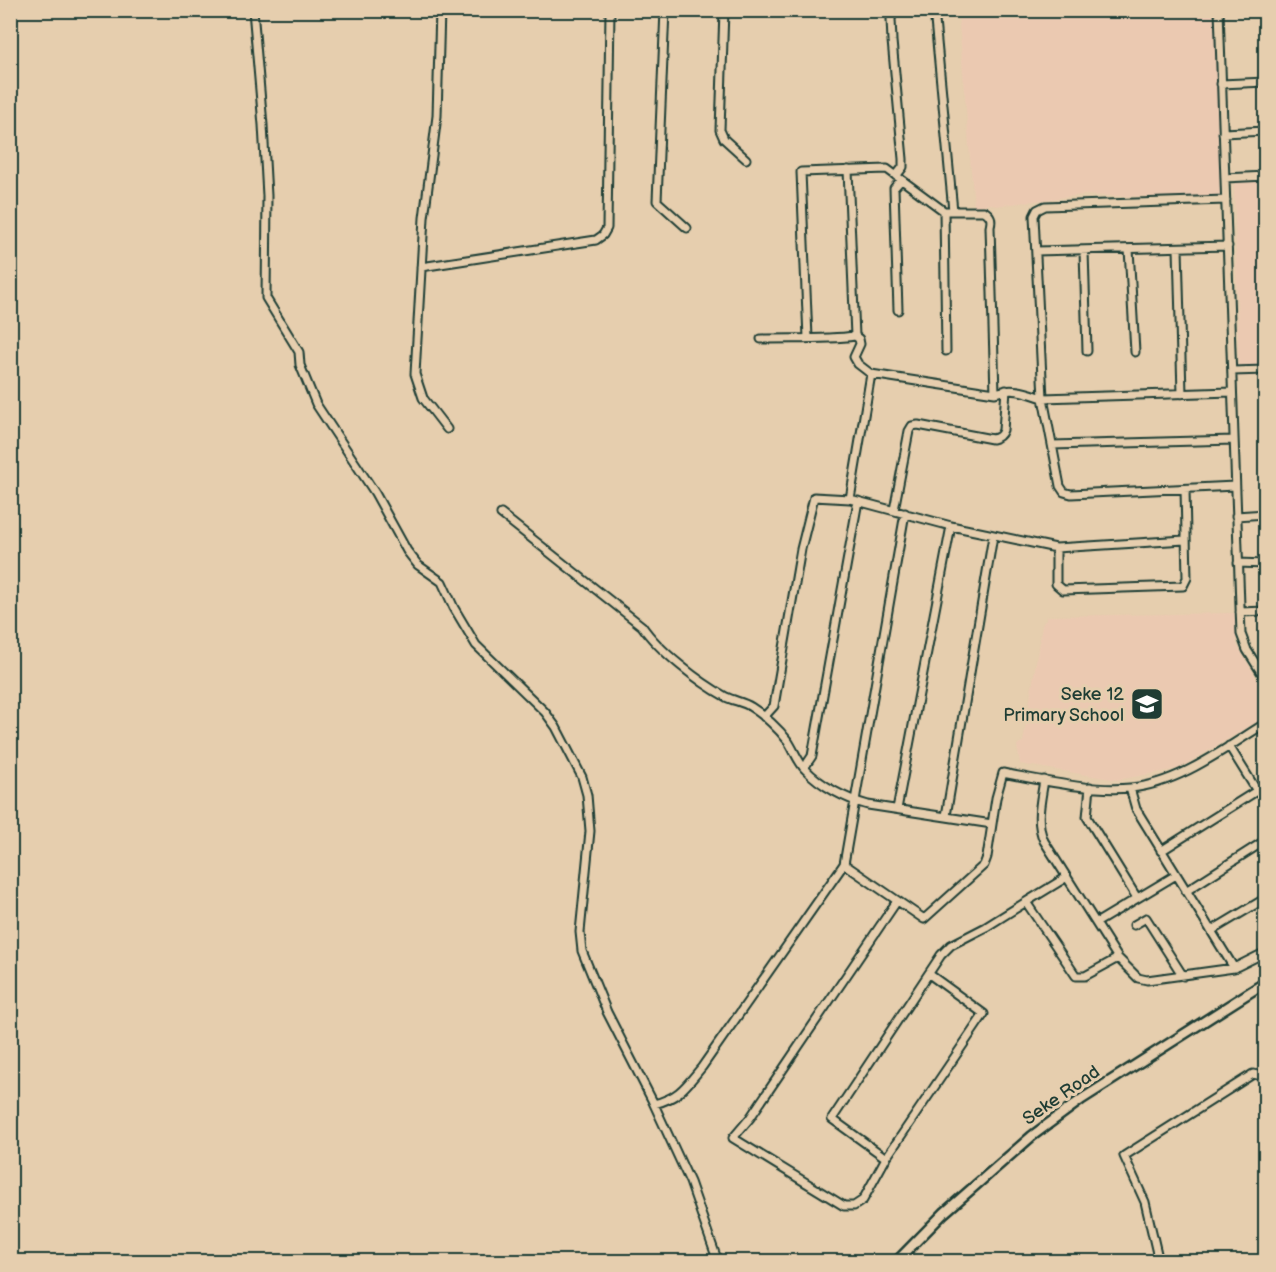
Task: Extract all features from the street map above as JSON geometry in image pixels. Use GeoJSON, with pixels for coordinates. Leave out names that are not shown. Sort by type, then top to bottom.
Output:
{"type":"FeatureCollection","features":[{"type":"Feature","properties":{"kind":"main road","name":"Seke Road"},"geometry":{"type":"LineString","coordinates":[[896,1262],[944,1213],[1032,1136],[1082,1099],[1266,982]]}},
{"type":"Feature","properties":{"kind":"street"},"geometry":{"type":"LineString","coordinates":[[253,10],[266,184],[266,298],[299,352],[300,365],[316,404],[375,493],[407,551],[418,565],[442,582],[476,645],[545,712],[582,777],[588,795],[590,831],[581,921],[582,951],[606,1012],[654,1104],[690,1182],[718,1262]]}},
{"type":"Feature","properties":{"kind":"street"},"geometry":{"type":"LineString","coordinates":[[440,10],[437,116],[424,218],[415,374],[423,398],[447,429]]}},
{"type":"Feature","properties":{"kind":"street"},"geometry":{"type":"LineString","coordinates":[[421,267],[596,240],[603,235],[607,228],[610,10]]}},
{"type":"Feature","properties":{"kind":"street"},"geometry":{"type":"LineString","coordinates":[[665,10],[657,201],[687,228]]}},
{"type":"Feature","properties":{"kind":"street"},"geometry":{"type":"LineString","coordinates":[[724,10],[720,130],[724,139],[746,159]]}},
{"type":"Feature","properties":{"kind":"street"},"geometry":{"type":"LineString","coordinates":[[894,10],[891,19],[892,40],[903,159],[903,167],[894,188],[898,310]]}},
{"type":"Feature","properties":{"kind":"street"},"geometry":{"type":"LineString","coordinates":[[934,10],[953,212]]}},
{"type":"Feature","properties":{"kind":"street"},"geometry":{"type":"LineString","coordinates":[[1220,10],[1240,612],[1243,642],[1266,680]]}},
{"type":"Feature","properties":{"kind":"street"},"geometry":{"type":"LineString","coordinates":[[1221,84],[1266,82]]}},
{"type":"Feature","properties":{"kind":"street"},"geometry":{"type":"LineString","coordinates":[[1223,133],[1266,131]]}},
{"type":"Feature","properties":{"kind":"street"},"geometry":{"type":"LineString","coordinates":[[808,338],[801,171],[887,169],[944,212],[984,211],[992,220],[990,227],[995,393]]}},
{"type":"Feature","properties":{"kind":"street"},"geometry":{"type":"LineString","coordinates":[[848,170],[855,336],[859,339],[860,344],[854,357],[858,364],[871,374],[995,393],[1019,390],[1043,398],[1232,393]]}},
{"type":"Feature","properties":{"kind":"street"},"geometry":{"type":"LineString","coordinates":[[1225,178],[1266,176]]}},
{"type":"Feature","properties":{"kind":"street"},"geometry":{"type":"LineString","coordinates":[[1226,200],[1041,207],[1034,216],[1043,398],[1060,486],[1067,494],[1235,486]]}},
{"type":"Feature","properties":{"kind":"street"},"geometry":{"type":"LineString","coordinates":[[944,212],[945,351]]}},
{"type":"Feature","properties":{"kind":"street"},"geometry":{"type":"LineString","coordinates":[[1036,251],[1228,246]]}},
{"type":"Feature","properties":{"kind":"street"},"geometry":{"type":"LineString","coordinates":[[1178,248],[1182,394]]}},
{"type":"Feature","properties":{"kind":"street"},"geometry":{"type":"LineString","coordinates":[[1129,249],[1135,352]]}},
{"type":"Feature","properties":{"kind":"street"},"geometry":{"type":"LineString","coordinates":[[1084,251],[1087,351]]}},
{"type":"Feature","properties":{"kind":"street"},"geometry":{"type":"LineString","coordinates":[[761,339],[825,340],[855,336]]}},
{"type":"Feature","properties":{"kind":"street"},"geometry":{"type":"LineString","coordinates":[[1232,371],[1266,370]]}},
{"type":"Feature","properties":{"kind":"street"},"geometry":{"type":"LineString","coordinates":[[804,768],[812,756],[854,500],[871,374]]}},
{"type":"Feature","properties":{"kind":"street"},"geometry":{"type":"LineString","coordinates":[[894,510],[909,431],[912,426],[918,425],[997,438],[1003,430],[1006,390]]}},
{"type":"Feature","properties":{"kind":"street"},"geometry":{"type":"LineString","coordinates":[[1052,445],[1234,440]]}},
{"type":"Feature","properties":{"kind":"street"},"geometry":{"type":"LineString","coordinates":[[1056,548],[1056,584],[1063,590],[1184,585],[1187,578],[1185,489]]}},
{"type":"Feature","properties":{"kind":"street"},"geometry":{"type":"LineString","coordinates":[[764,717],[774,706],[801,549],[814,497],[854,500],[993,536],[1056,548],[1185,540]]}},
{"type":"Feature","properties":{"kind":"street"},"geometry":{"type":"LineString","coordinates":[[654,1104],[670,1100],[702,1067],[844,864],[905,513]]}},
{"type":"Feature","properties":{"kind":"street"},"geometry":{"type":"LineString","coordinates":[[501,514],[642,626],[650,638],[685,668],[726,697],[751,706],[788,740],[804,768],[829,788],[855,802],[992,824]]}},
{"type":"Feature","properties":{"kind":"street"},"geometry":{"type":"LineString","coordinates":[[1236,516],[1266,514]]}},
{"type":"Feature","properties":{"kind":"street"},"geometry":{"type":"LineString","coordinates":[[897,809],[951,526]]}},
{"type":"Feature","properties":{"kind":"street"},"geometry":{"type":"LineString","coordinates":[[946,816],[993,536]]}},
{"type":"Feature","properties":{"kind":"street"},"geometry":{"type":"LineString","coordinates":[[1238,563],[1266,564]]}},
{"type":"Feature","properties":{"kind":"street"},"geometry":{"type":"LineString","coordinates":[[1240,612],[1266,611]]}},
{"type":"Feature","properties":{"kind":"street"},"geometry":{"type":"LineString","coordinates":[[844,864],[924,919],[984,865],[1003,773],[1090,787],[1130,788],[1158,782],[1183,772],[1266,723]]}},
{"type":"Feature","properties":{"kind":"street"},"geometry":{"type":"LineString","coordinates":[[1229,746],[1257,791]]}},
{"type":"Feature","properties":{"kind":"street"},"geometry":{"type":"LineString","coordinates":[[1044,780],[1038,817],[1039,830],[1118,958],[1135,976],[1147,980],[1234,968],[1266,952]]}},
{"type":"Feature","properties":{"kind":"street"},"geometry":{"type":"LineString","coordinates":[[1161,851],[1266,785]]}},
{"type":"Feature","properties":{"kind":"street"},"geometry":{"type":"LineString","coordinates":[[1090,787],[1087,817],[1137,898]]}},
{"type":"Feature","properties":{"kind":"street"},"geometry":{"type":"LineString","coordinates":[[1130,788],[1136,809],[1234,968]]}},
{"type":"Feature","properties":{"kind":"street"},"geometry":{"type":"LineString","coordinates":[[1186,891],[1266,840]]}},
{"type":"Feature","properties":{"kind":"street"},"geometry":{"type":"LineString","coordinates":[[1096,923],[1176,875]]}},
{"type":"Feature","properties":{"kind":"street"},"geometry":{"type":"LineString","coordinates":[[886,1158],[832,1119],[941,955],[951,945],[986,927],[1067,877]]}},
{"type":"Feature","properties":{"kind":"street"},"geometry":{"type":"LineString","coordinates":[[1211,931],[1266,898]]}},
{"type":"Feature","properties":{"kind":"street"},"geometry":{"type":"LineString","coordinates":[[897,901],[757,1108],[734,1138],[844,1206],[854,1206],[862,1200],[886,1158],[984,1014],[929,974]]}},
{"type":"Feature","properties":{"kind":"street"},"geometry":{"type":"LineString","coordinates":[[1026,902],[1076,976],[1085,976],[1118,958]]}},
{"type":"Feature","properties":{"kind":"street"},"geometry":{"type":"LineString","coordinates":[[1134,925],[1146,918],[1184,976]]}},
{"type":"Feature","properties":{"kind":"street"},"geometry":{"type":"LineString","coordinates":[[1159,1262],[1145,1202],[1124,1156],[1253,1074],[1266,1077]]}},
{"type":"Feature","properties":{"kind":"shaded area"},"geometry":{"type":"Polygon","coordinates":[[[958,11],[1220,11],[1228,199],[1083,195],[996,206],[992,204],[974,206],[958,11]]]}},
{"type":"Feature","properties":{"kind":"shaded area"},"geometry":{"type":"Polygon","coordinates":[[[1265,180],[1265,376],[1239,377],[1234,181],[1265,180]]]}},
{"type":"Feature","properties":{"kind":"shaded area","name":"Seke 12 Primary School"},"geometry":{"type":"Polygon","coordinates":[[[1234,613],[1237,645],[1265,692],[1265,717],[1178,769],[1117,780],[1020,764],[1017,745],[1023,742],[1042,625],[1048,616],[1234,613]]]}},
{"type":"Feature","properties":{"kind":"place","name":"Seke 12 Primary School"},"geometry":{"type":"Point","coordinates":[1147,704]}}]}
